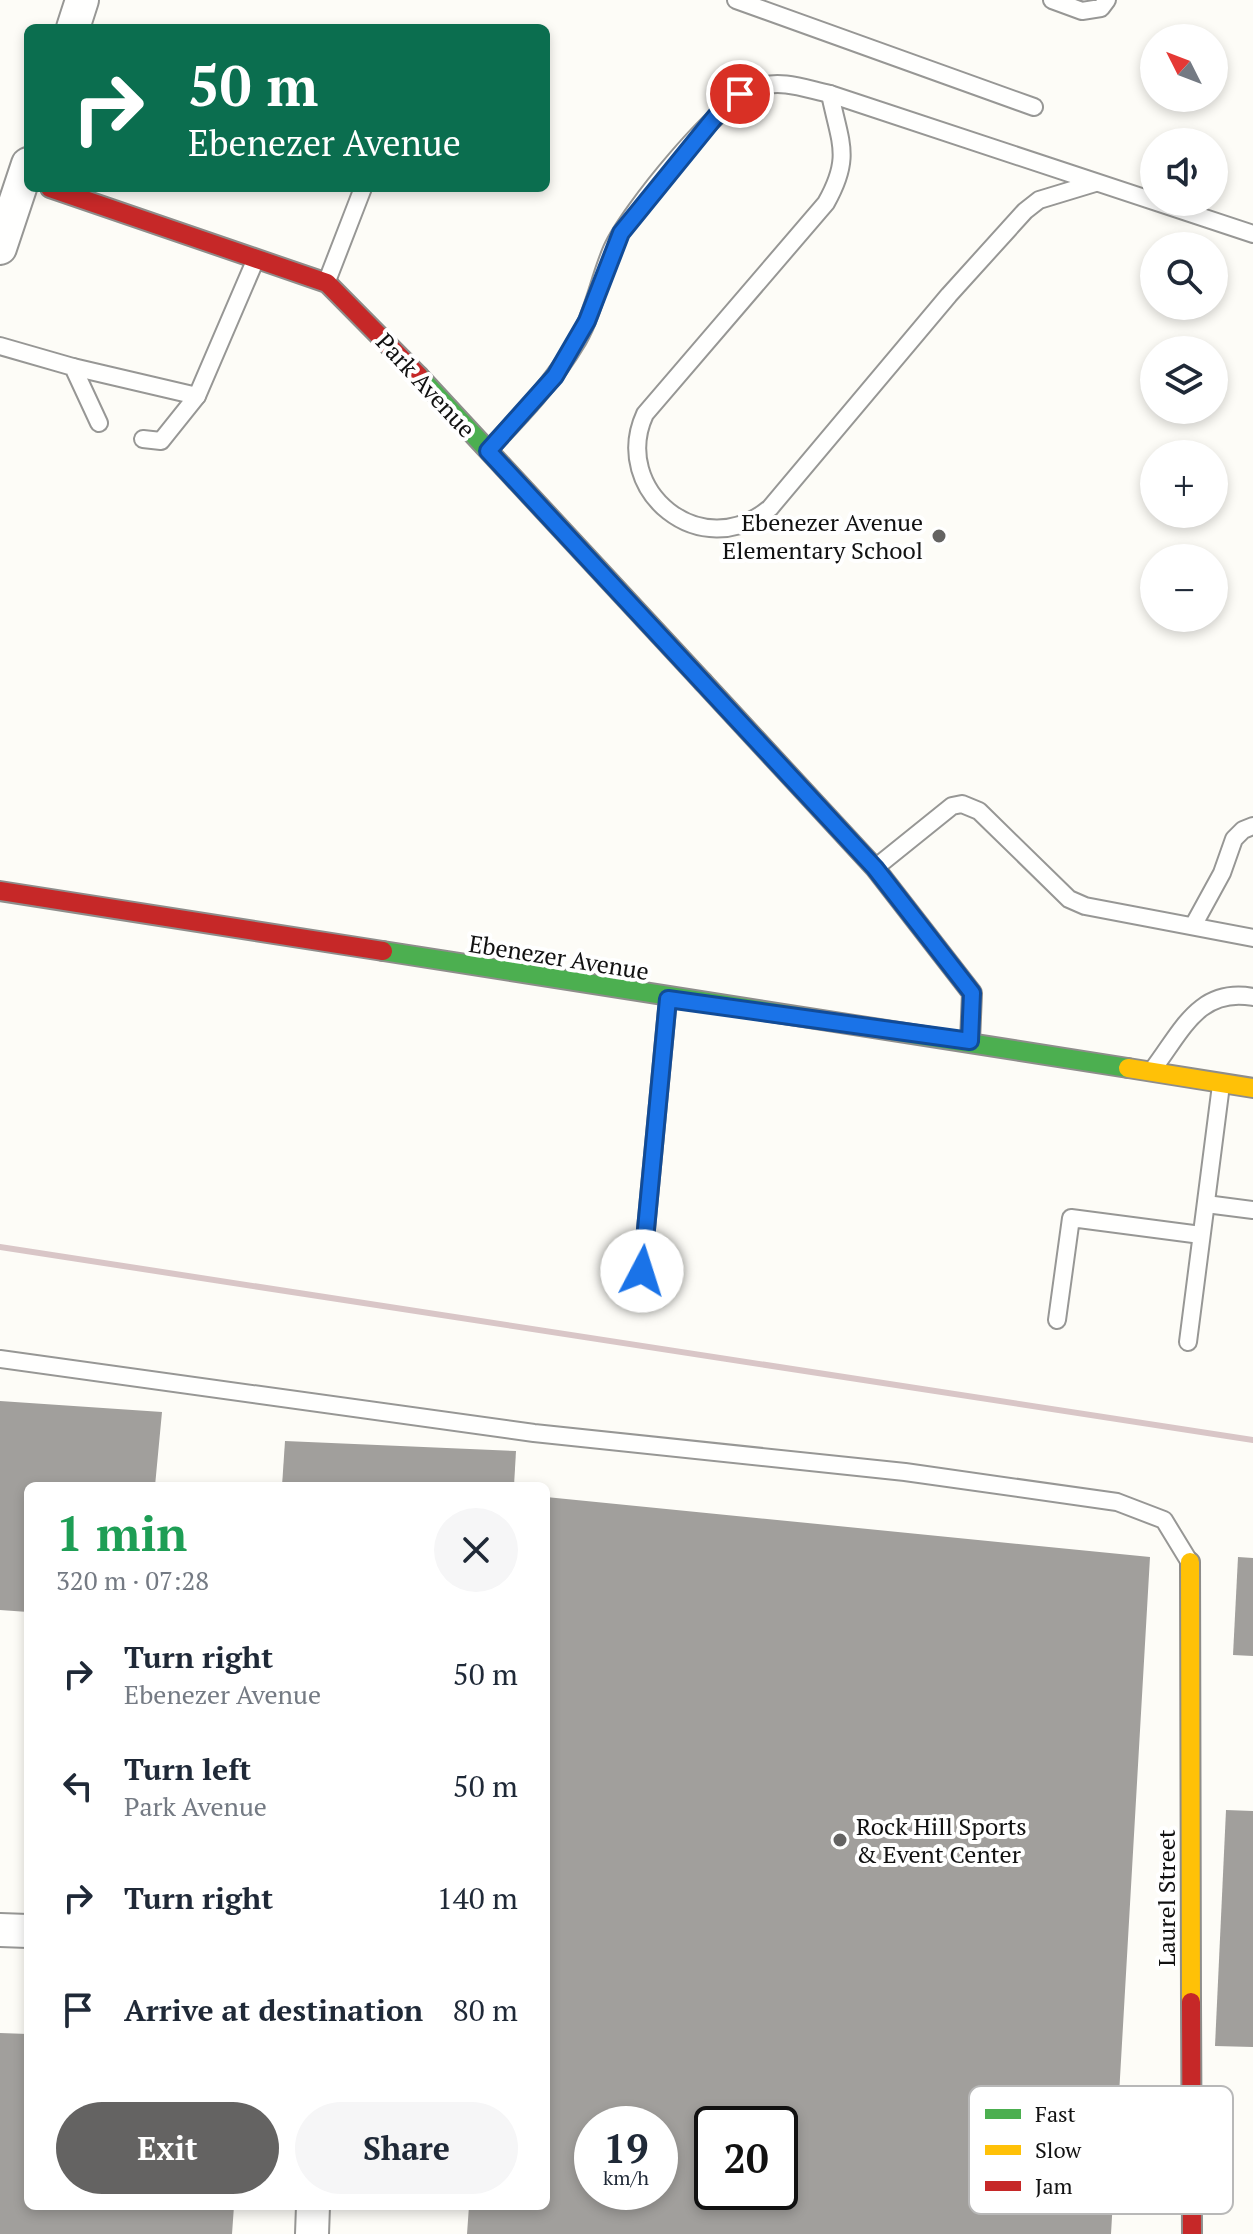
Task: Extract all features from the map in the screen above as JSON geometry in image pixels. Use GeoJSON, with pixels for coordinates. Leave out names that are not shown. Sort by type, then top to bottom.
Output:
{"type":"FeatureCollection","features":[{"type":"Feature","properties":{"kind":"street"},"geometry":{"type":"LineString","coordinates":[[74,24],[82,0]]}},
{"type":"Feature","properties":{"kind":"street"},"geometry":{"type":"LineString","coordinates":[[0,248],[24,182]]}},
{"type":"Feature","properties":{"kind":"street","name":"Park Avenue"},"geometry":{"type":"LineString","coordinates":[[70,192],[327,283],[488,451],[875,868],[972,993],[970,1041]]}},
{"type":"Feature","properties":{"kind":"street","name":"Ebenezer Avenue"},"geometry":{"type":"LineString","coordinates":[[0,891],[668,999],[970,1041],[1253,1088]]}},
{"type":"Feature","properties":{"kind":"street","name":"Laurel Street"},"geometry":{"type":"LineString","coordinates":[[1190,1562],[1192,2086]]}},
{"type":"Feature","properties":{"kind":"street"},"geometry":{"type":"LineString","coordinates":[[0,1930],[24,1931]]}},
{"type":"Feature","properties":{"kind":"street"},"geometry":{"type":"LineString","coordinates":[[312,2234],[313,2210]]}},
{"type":"Feature","properties":{"kind":"street","name":"Laurel Street"},"geometry":{"type":"LineString","coordinates":[[1192,2214],[1192,2234]]}},
{"type":"Feature","properties":{"kind":"lane"},"geometry":{"type":"LineString","coordinates":[[736,0],[1034,107]]}},
{"type":"Feature","properties":{"kind":"lane"},"geometry":{"type":"LineString","coordinates":[[1052,0],[1082,11],[1101,8],[1107,0]]}},
{"type":"Feature","properties":{"kind":"lane"},"geometry":{"type":"LineString","coordinates":[[488,451],[555,376],[587,321],[621,233],[720,111],[740,94],[768,85],[787,84],[830,94],[1253,234]]}},
{"type":"Feature","properties":{"kind":"lane"},"geometry":{"type":"LineString","coordinates":[[830,94],[843,158],[842,170],[826,203],[645,414],[640,426],[637,462],[646,485],[672,513],[695,526],[709,530],[737,528],[751,523],[770,508],[949,295],[1025,211],[1039,200],[1095,183]]}},
{"type":"Feature","properties":{"kind":"lane"},"geometry":{"type":"LineString","coordinates":[[327,283],[361,192]]}},
{"type":"Feature","properties":{"kind":"lane"},"geometry":{"type":"LineString","coordinates":[[143,439],[161,441],[197,396],[256,259]]}},
{"type":"Feature","properties":{"kind":"lane"},"geometry":{"type":"LineString","coordinates":[[0,346],[197,396]]}},
{"type":"Feature","properties":{"kind":"lane"},"geometry":{"type":"LineString","coordinates":[[73,367],[99,423]]}},
{"type":"Feature","properties":{"kind":"lane"},"geometry":{"type":"LineString","coordinates":[[875,868],[952,806],[962,804],[979,811],[1069,899],[1085,906],[1253,938]]}},
{"type":"Feature","properties":{"kind":"lane"},"geometry":{"type":"LineString","coordinates":[[1193,926],[1222,873],[1234,839],[1253,826]]}},
{"type":"Feature","properties":{"kind":"lane"},"geometry":{"type":"LineString","coordinates":[[1153,1070],[1202,1004],[1233,993],[1253,997]]}},
{"type":"Feature","properties":{"kind":"lane"},"geometry":{"type":"LineString","coordinates":[[642,1271],[668,999]]}},
{"type":"Feature","properties":{"kind":"lane"},"geometry":{"type":"LineString","coordinates":[[1188,1342],[1222,1082]]}},
{"type":"Feature","properties":{"kind":"lane"},"geometry":{"type":"LineString","coordinates":[[1206,1204],[1253,1210]]}},
{"type":"Feature","properties":{"kind":"lane"},"geometry":{"type":"LineString","coordinates":[[1057,1320],[1071,1218],[1201,1235]]}},
{"type":"Feature","properties":{"kind":"lane"},"geometry":{"type":"LineString","coordinates":[[0,1359],[534,1433],[905,1472],[1117,1502],[1164,1520],[1190,1562]]}},
{"type":"Feature","properties":{"kind":"building"},"geometry":{"type":"Polygon","coordinates":[[[0,1401],[162,1412],[155,1482],[24,1482],[24,1612],[0,1610],[0,1401]]]}},
{"type":"Feature","properties":{"kind":"building"},"geometry":{"type":"Polygon","coordinates":[[[285,1441],[516,1451],[514,1482],[282,1482],[285,1441]]]}},
{"type":"Feature","properties":{"kind":"building","name":"Rock Hill Sports & Event Center"},"geometry":{"type":"Polygon","coordinates":[[[550,1497],[1150,1557],[1120,2086],[969,2086],[969,2214],[1112,2214],[1111,2234],[467,2234],[469,2210],[550,2210],[550,1497]]]}},
{"type":"Feature","properties":{"kind":"building"},"geometry":{"type":"Polygon","coordinates":[[[1238,1557],[1253,1558],[1253,1656],[1233,1655],[1238,1557]]]}},
{"type":"Feature","properties":{"kind":"building"},"geometry":{"type":"Polygon","coordinates":[[[1226,1810],[1253,1811],[1253,2047],[1215,2046],[1226,1810]]]}},
{"type":"Feature","properties":{"kind":"building"},"geometry":{"type":"Polygon","coordinates":[[[0,2033],[24,2034],[24,2210],[234,2210],[232,2234],[0,2234],[0,2033]]]}},
{"type":"Feature","properties":{"kind":"railway"},"geometry":{"type":"LineString","coordinates":[[0,1247],[1253,1440]]}},
{"type":"Feature","properties":{"kind":"traffic: fast"},"geometry":{"type":"LineString","coordinates":[[419,376],[703,682]]}},
{"type":"Feature","properties":{"kind":"traffic: fast"},"geometry":{"type":"LineString","coordinates":[[383,951],[1128,1068]]}},
{"type":"Feature","properties":{"kind":"traffic: slow"},"geometry":{"type":"LineString","coordinates":[[703,682],[875,868],[972,993],[970,1041]]}},
{"type":"Feature","properties":{"kind":"traffic: slow"},"geometry":{"type":"LineString","coordinates":[[1128,1068],[1253,1088]]}},
{"type":"Feature","properties":{"kind":"traffic: slow"},"geometry":{"type":"LineString","coordinates":[[1190,1562],[1191,2002]]}},
{"type":"Feature","properties":{"kind":"traffic: jam"},"geometry":{"type":"LineString","coordinates":[[62,192],[327,283],[419,376]]}},
{"type":"Feature","properties":{"kind":"traffic: jam"},"geometry":{"type":"LineString","coordinates":[[0,891],[383,951]]}},
{"type":"Feature","properties":{"kind":"traffic: jam"},"geometry":{"type":"LineString","coordinates":[[1191,2002],[1191,2086]]}},
{"type":"Feature","properties":{"kind":"traffic: jam"},"geometry":{"type":"LineString","coordinates":[[1192,2214],[1192,2234]]}},
{"type":"Feature","properties":{"kind":"place","name":"Ebenezer Avenue Elementary School"},"geometry":{"type":"Point","coordinates":[939,536]}},
{"type":"Feature","properties":{"kind":"place","name":"Rock Hill Sports & Event Center"},"geometry":{"type":"Point","coordinates":[840,1840]}},
{"type":"Feature","properties":{"kind":"route"},"geometry":{"type":"LineString","coordinates":[[642,1271],[668,999],[970,1041],[972,993],[963,977],[875,868],[488,451],[555,376],[578,339],[621,233],[720,111],[740,94]]}}]}
